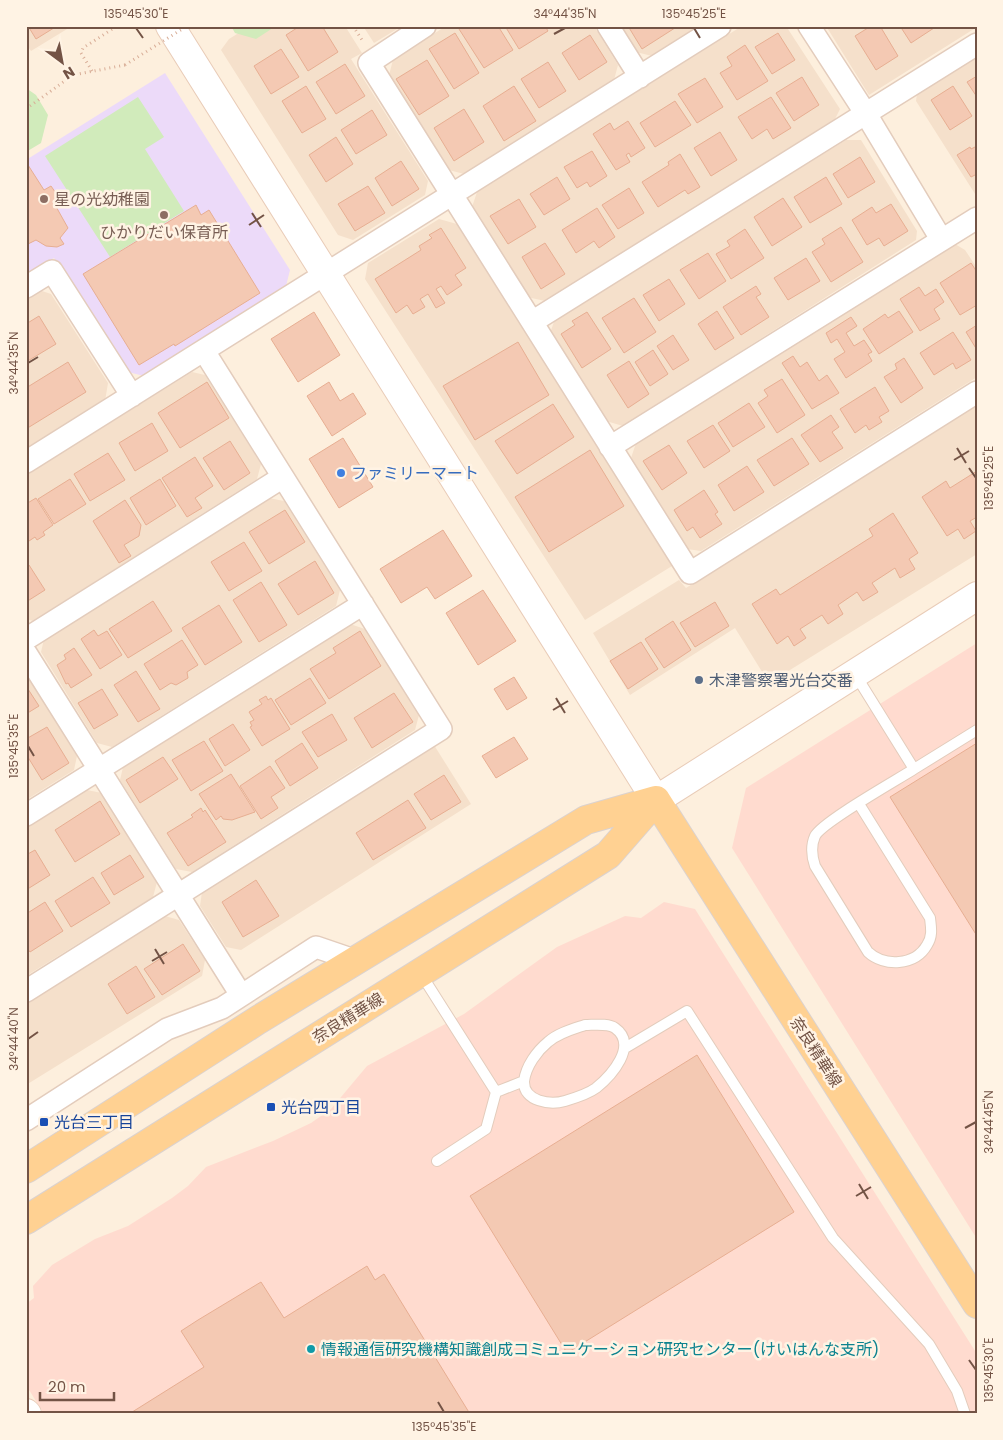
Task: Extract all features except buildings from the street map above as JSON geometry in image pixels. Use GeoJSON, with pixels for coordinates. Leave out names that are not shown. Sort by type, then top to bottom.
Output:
{"type":"FeatureCollection","features":[{"type":"Feature","properties":{"kind":"main road"},"geometry":{"type":"LineString","coordinates":[[26,1169],[258,1020],[586,820],[656,800]]}},
{"type":"Feature","properties":{"kind":"main road","name":"奈良精華線"},"geometry":{"type":"LineString","coordinates":[[26,1220],[608,855],[656,800],[977,1304]]}},
{"type":"Feature","properties":{"kind":"street"},"geometry":{"type":"LineString","coordinates":[[170,26],[656,800],[977,596]]}},
{"type":"Feature","properties":{"kind":"street"},"geometry":{"type":"LineString","coordinates":[[425,26],[369,63],[690,573],[977,392]]}},
{"type":"Feature","properties":{"kind":"street"},"geometry":{"type":"LineString","coordinates":[[608,26],[640,76]]}},
{"type":"Feature","properties":{"kind":"street"},"geometry":{"type":"LineString","coordinates":[[26,462],[720,26]]}},
{"type":"Feature","properties":{"kind":"street"},"geometry":{"type":"LineString","coordinates":[[809,26],[866,114],[941,239]]}},
{"type":"Feature","properties":{"kind":"street"},"geometry":{"type":"LineString","coordinates":[[532,322],[977,44]]}},
{"type":"Feature","properties":{"kind":"street"},"geometry":{"type":"LineString","coordinates":[[610,447],[941,239],[974,227]]}},
{"type":"Feature","properties":{"kind":"street"},"geometry":{"type":"LineString","coordinates":[[26,287],[52,271],[132,396]]}},
{"type":"Feature","properties":{"kind":"street"},"geometry":{"type":"LineString","coordinates":[[26,991],[441,729],[204,350]]}},
{"type":"Feature","properties":{"kind":"street"},"geometry":{"type":"LineString","coordinates":[[26,638],[283,477]]}},
{"type":"Feature","properties":{"kind":"street"},"geometry":{"type":"LineString","coordinates":[[26,815],[363,604]]}},
{"type":"Feature","properties":{"kind":"street"},"geometry":{"type":"LineString","coordinates":[[26,653],[241,995]]}},
{"type":"Feature","properties":{"kind":"street"},"geometry":{"type":"LineString","coordinates":[[26,1120],[167,1029],[204,1017],[316,948],[357,961]]}},
{"type":"Feature","properties":{"kind":"lane"},"geometry":{"type":"LineString","coordinates":[[854,674],[914,769]]}},
{"type":"Feature","properties":{"kind":"lane"},"geometry":{"type":"LineString","coordinates":[[859,804],[930,918],[932,932],[927,946],[920,954],[900,962],[888,963],[876,959],[868,952],[813,860],[814,837],[820,828],[977,730]]}},
{"type":"Feature","properties":{"kind":"lane"},"geometry":{"type":"LineString","coordinates":[[420,972],[496,1092],[486,1129],[437,1161]]}},
{"type":"Feature","properties":{"kind":"lane"},"geometry":{"type":"LineString","coordinates":[[625,1048],[687,1011],[833,1238],[929,1344],[957,1391],[965,1414]]}},
{"type":"Feature","properties":{"kind":"lane"},"geometry":{"type":"LineString","coordinates":[[586,1025],[604,1025],[615,1028],[622,1036],[625,1048],[621,1059],[611,1075],[595,1089],[556,1104],[542,1102],[527,1092],[524,1081],[532,1060],[548,1042],[567,1031],[586,1025]]}},
{"type":"Feature","properties":{"kind":"lane"},"geometry":{"type":"LineString","coordinates":[[496,1092],[524,1081]]}},
{"type":"Feature","properties":{"kind":"path"},"geometry":{"type":"LineString","coordinates":[[92,72],[81,53],[83,48],[117,26]]}},
{"type":"Feature","properties":{"kind":"path"},"geometry":{"type":"LineString","coordinates":[[26,109],[74,75],[125,65],[187,26]]}},
{"type":"Feature","properties":{"kind":"shaded area"},"geometry":{"type":"Polygon","coordinates":[[[26,26],[72,26],[31,51],[26,44],[26,26]]]}},
{"type":"Feature","properties":{"kind":"shaded area"},"geometry":{"type":"Polygon","coordinates":[[[250,26],[345,26],[362,53],[351,59],[428,181],[425,195],[353,240],[338,235],[221,50],[229,39],[250,26]]]}},
{"type":"Feature","properties":{"kind":"shaded area"},"geometry":{"type":"Polygon","coordinates":[[[363,26],[402,26],[374,43],[363,26]]]}},
{"type":"Feature","properties":{"kind":"shaded area"},"geometry":{"type":"Polygon","coordinates":[[[446,26],[594,26],[618,65],[614,80],[464,174],[449,170],[389,75],[393,60],[446,26]]]}},
{"type":"Feature","properties":{"kind":"shaded area"},"geometry":{"type":"Polygon","coordinates":[[[620,26],[699,26],[652,56],[636,52],[620,26]]]}},
{"type":"Feature","properties":{"kind":"shaded area"},"geometry":{"type":"Polygon","coordinates":[[[742,26],[786,26],[840,109],[834,121],[545,301],[527,297],[472,207],[477,192],[742,26]]]}},
{"type":"Feature","properties":{"kind":"shaded area"},"geometry":{"type":"Polygon","coordinates":[[[826,26],[977,26],[977,27],[869,95],[826,26]]]}},
{"type":"Feature","properties":{"kind":"shaded area"},"geometry":{"type":"Polygon","coordinates":[[[977,56],[977,197],[916,101],[917,94],[977,56]]]}},
{"type":"Feature","properties":{"kind":"shaded area","name":"ひかりだい保育所"},"geometry":{"type":"Polygon","coordinates":[[[165,73],[290,270],[286,286],[144,376],[128,372],[54,258],[26,275],[26,160],[165,73]]]}},
{"type":"Feature","properties":{"kind":"shaded area"},"geometry":{"type":"Polygon","coordinates":[[[846,140],[861,140],[917,231],[916,240],[623,426],[606,421],[550,333],[555,319],[846,140]]]}},
{"type":"Feature","properties":{"kind":"shaded area"},"geometry":{"type":"Polygon","coordinates":[[[439,219],[457,224],[672,566],[585,620],[365,279],[368,263],[439,219]]]}},
{"type":"Feature","properties":{"kind":"shaded area"},"geometry":{"type":"Polygon","coordinates":[[[955,244],[965,250],[977,268],[977,377],[701,551],[687,549],[631,458],[636,443],[955,244]]]}},
{"type":"Feature","properties":{"kind":"shaded area"},"geometry":{"type":"Polygon","coordinates":[[[39,290],[51,294],[108,383],[105,401],[26,450],[26,298],[39,290]]]}},
{"type":"Feature","properties":{"kind":"shaded area"},"geometry":{"type":"Polygon","coordinates":[[[192,372],[205,375],[261,464],[257,479],[33,621],[26,619],[26,475],[192,372]]]}},
{"type":"Feature","properties":{"kind":"shaded area"},"geometry":{"type":"Polygon","coordinates":[[[977,405],[977,554],[769,683],[735,628],[630,695],[593,633],[679,580],[686,588],[977,405]]]}},
{"type":"Feature","properties":{"kind":"shaded area"},"geometry":{"type":"Polygon","coordinates":[[[269,498],[284,501],[340,590],[336,606],[112,747],[97,743],[41,652],[44,639],[269,498]]]}},
{"type":"Feature","properties":{"kind":"shaded area"},"geometry":{"type":"Polygon","coordinates":[[[350,624],[365,629],[419,715],[415,730],[192,872],[176,869],[120,780],[124,763],[350,624]]]}},
{"type":"Feature","properties":{"kind":"shaded area"},"geometry":{"type":"Polygon","coordinates":[[[977,643],[977,1239],[732,848],[746,788],[977,643]]]}},
{"type":"Feature","properties":{"kind":"shaded area"},"geometry":{"type":"Polygon","coordinates":[[[26,674],[77,756],[74,770],[26,800],[26,674]]]}},
{"type":"Feature","properties":{"kind":"shaded area"},"geometry":{"type":"Polygon","coordinates":[[[434,745],[471,804],[241,950],[226,947],[200,906],[202,892],[434,745]]]}},
{"type":"Feature","properties":{"kind":"shaded area"},"geometry":{"type":"Polygon","coordinates":[[[87,790],[102,793],[157,882],[153,897],[26,976],[26,828],[87,790]]]}},
{"type":"Feature","properties":{"kind":"shaded area"},"geometry":{"type":"Polygon","coordinates":[[[664,902],[695,909],[977,1354],[977,1414],[44,1414],[26,1385],[26,1304],[34,1298],[33,1286],[52,1265],[95,1239],[128,1226],[172,1198],[188,1186],[206,1167],[273,1141],[311,1123],[331,1109],[367,1066],[464,1014],[557,947],[625,916],[641,918],[664,902]]]}},
{"type":"Feature","properties":{"kind":"shaded area"},"geometry":{"type":"Polygon","coordinates":[[[165,916],[179,920],[205,960],[202,976],[26,1085],[26,1004],[165,916]]]}},
{"type":"Feature","properties":{"kind":"green space"},"geometry":{"type":"Polygon","coordinates":[[[231,26],[276,26],[256,39],[235,33],[231,26]]]}},
{"type":"Feature","properties":{"kind":"green space"},"geometry":{"type":"Polygon","coordinates":[[[26,88],[36,95],[48,115],[41,143],[26,152],[26,88]]]}},
{"type":"Feature","properties":{"kind":"green space"},"geometry":{"type":"Polygon","coordinates":[[[138,97],[164,137],[145,149],[184,211],[110,257],[45,156],[138,97]]]}},
{"type":"Feature","properties":{"kind":"place","name":"星の光幼稚園"},"geometry":{"type":"Point","coordinates":[44,199]}},
{"type":"Feature","properties":{"kind":"place","name":"ひかりだい保育所"},"geometry":{"type":"Point","coordinates":[164,215]}},
{"type":"Feature","properties":{"kind":"place","name":"ファミリーマート"},"geometry":{"type":"Point","coordinates":[341,473]}},
{"type":"Feature","properties":{"kind":"place","name":"木津警察署光台交番"},"geometry":{"type":"Point","coordinates":[699,680]}},
{"type":"Feature","properties":{"kind":"place","name":"光台四丁目"},"geometry":{"type":"Point","coordinates":[271,1107]}},
{"type":"Feature","properties":{"kind":"place","name":"光台三丁目"},"geometry":{"type":"Point","coordinates":[44,1122]}},
{"type":"Feature","properties":{"kind":"place","name":"情報通信研究機構知識創成コミュニケーション研究センター(けいはんな支所)"},"geometry":{"type":"Point","coordinates":[311,1349]}}]}
